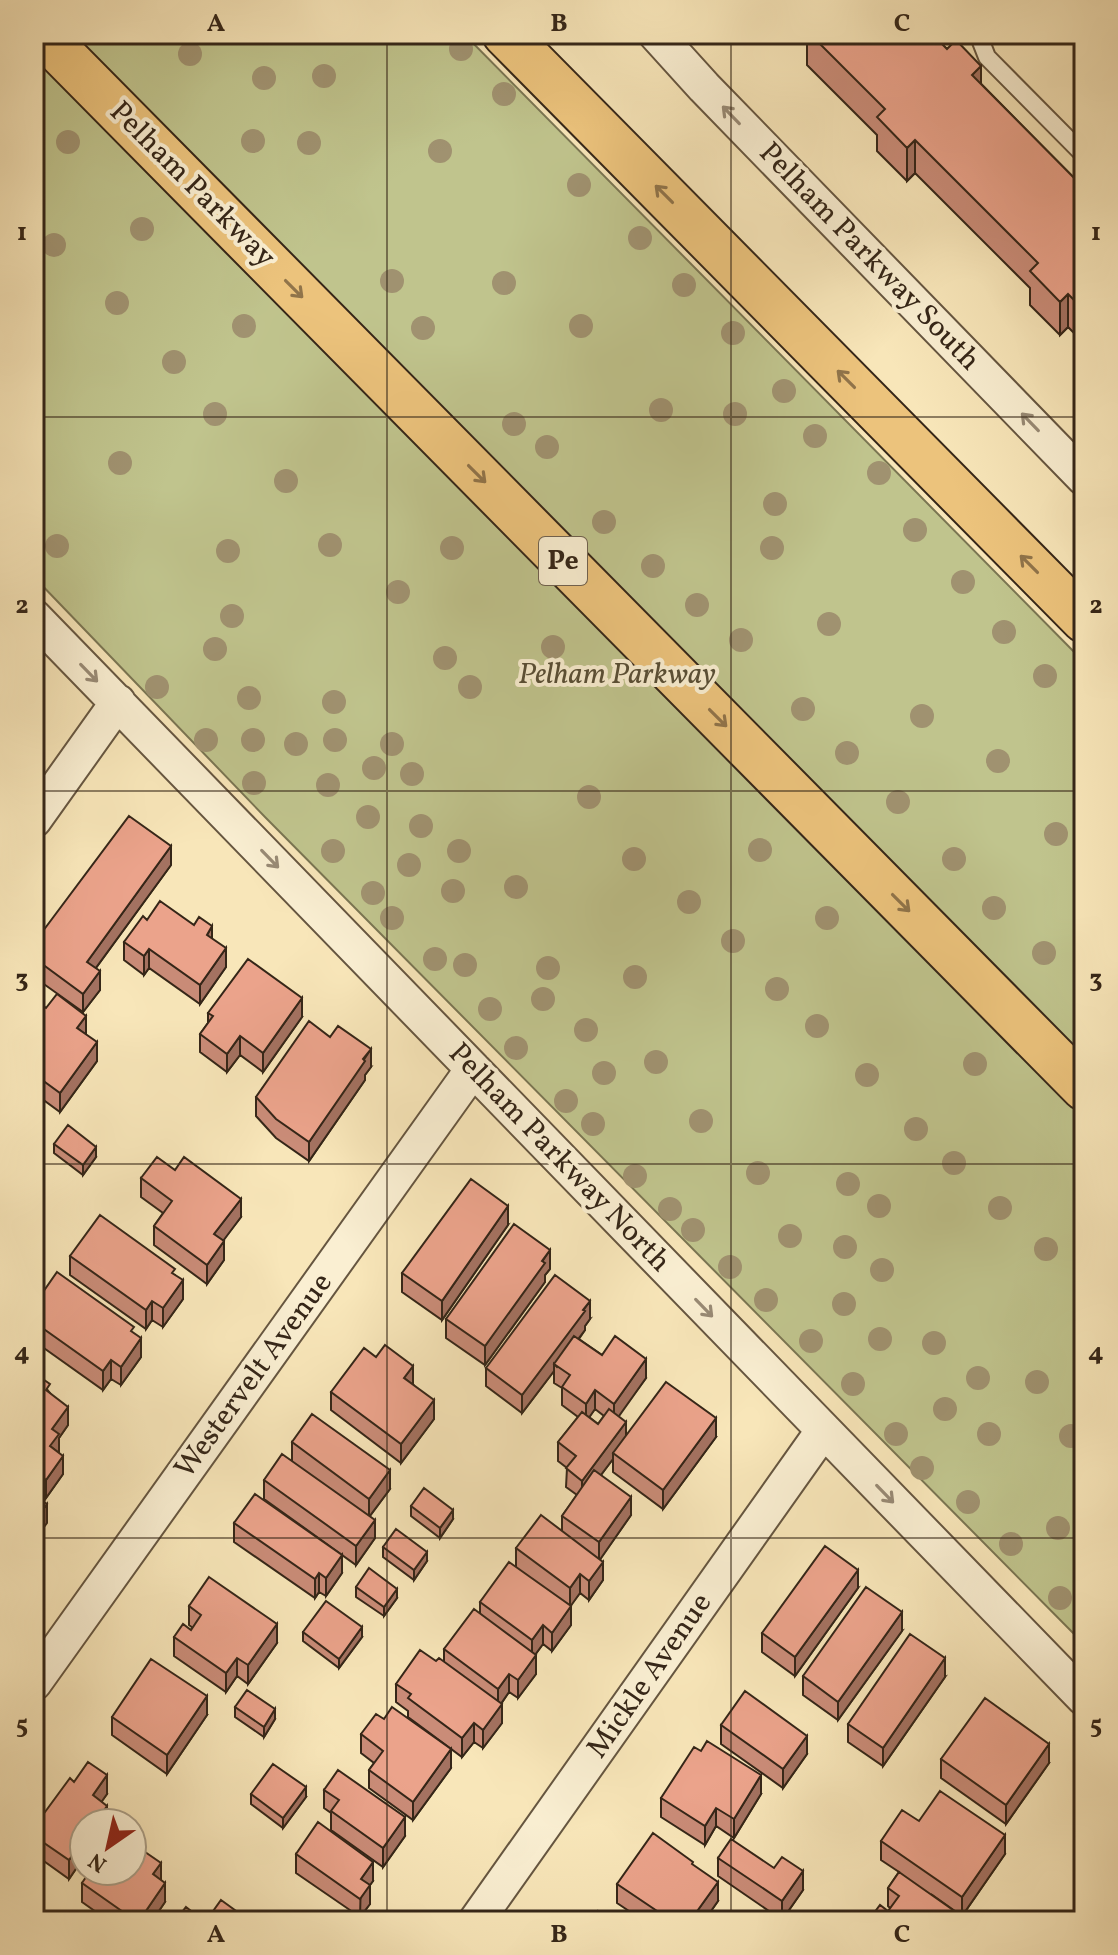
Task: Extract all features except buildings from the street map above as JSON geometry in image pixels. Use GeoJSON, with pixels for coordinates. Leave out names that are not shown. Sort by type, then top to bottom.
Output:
{"type":"FeatureCollection","features":[{"type":"Feature","properties":{"kind":"main road","name":"Pelham Parkway"},"geometry":{"type":"LineString","coordinates":[[42,34],[1084,1088]]}},
{"type":"Feature","properties":{"kind":"main road"},"geometry":{"type":"LineString","coordinates":[[505,34],[1084,620]]}},
{"type":"Feature","properties":{"kind":"street","name":"Pelham Parkway South"},"geometry":{"type":"LineString","coordinates":[[663,38],[1084,478]]}},
{"type":"Feature","properties":{"kind":"street","name":"Pelham Parkway North"},"geometry":{"type":"LineString","coordinates":[[34,617],[1084,1698]]}},
{"type":"Feature","properties":{"kind":"street"},"geometry":{"type":"LineString","coordinates":[[34,820],[118,702]]}},
{"type":"Feature","properties":{"kind":"street","name":"Westervelt Avenue"},"geometry":{"type":"LineString","coordinates":[[34,1683],[473,1069]]}},
{"type":"Feature","properties":{"kind":"street","name":"Mickle Avenue"},"geometry":{"type":"LineString","coordinates":[[476,1921],[823,1431]]}},
{"type":"Feature","properties":{"kind":"lane"},"geometry":{"type":"LineString","coordinates":[[978,34],[987,57],[1084,155]]}},
{"type":"Feature","properties":{"kind":"green space","name":"Pelham Parkway"},"geometry":{"type":"Polygon","coordinates":[[[34,34],[464,34],[1084,662],[1084,1644],[265,817],[34,577],[34,34]]]}}]}
